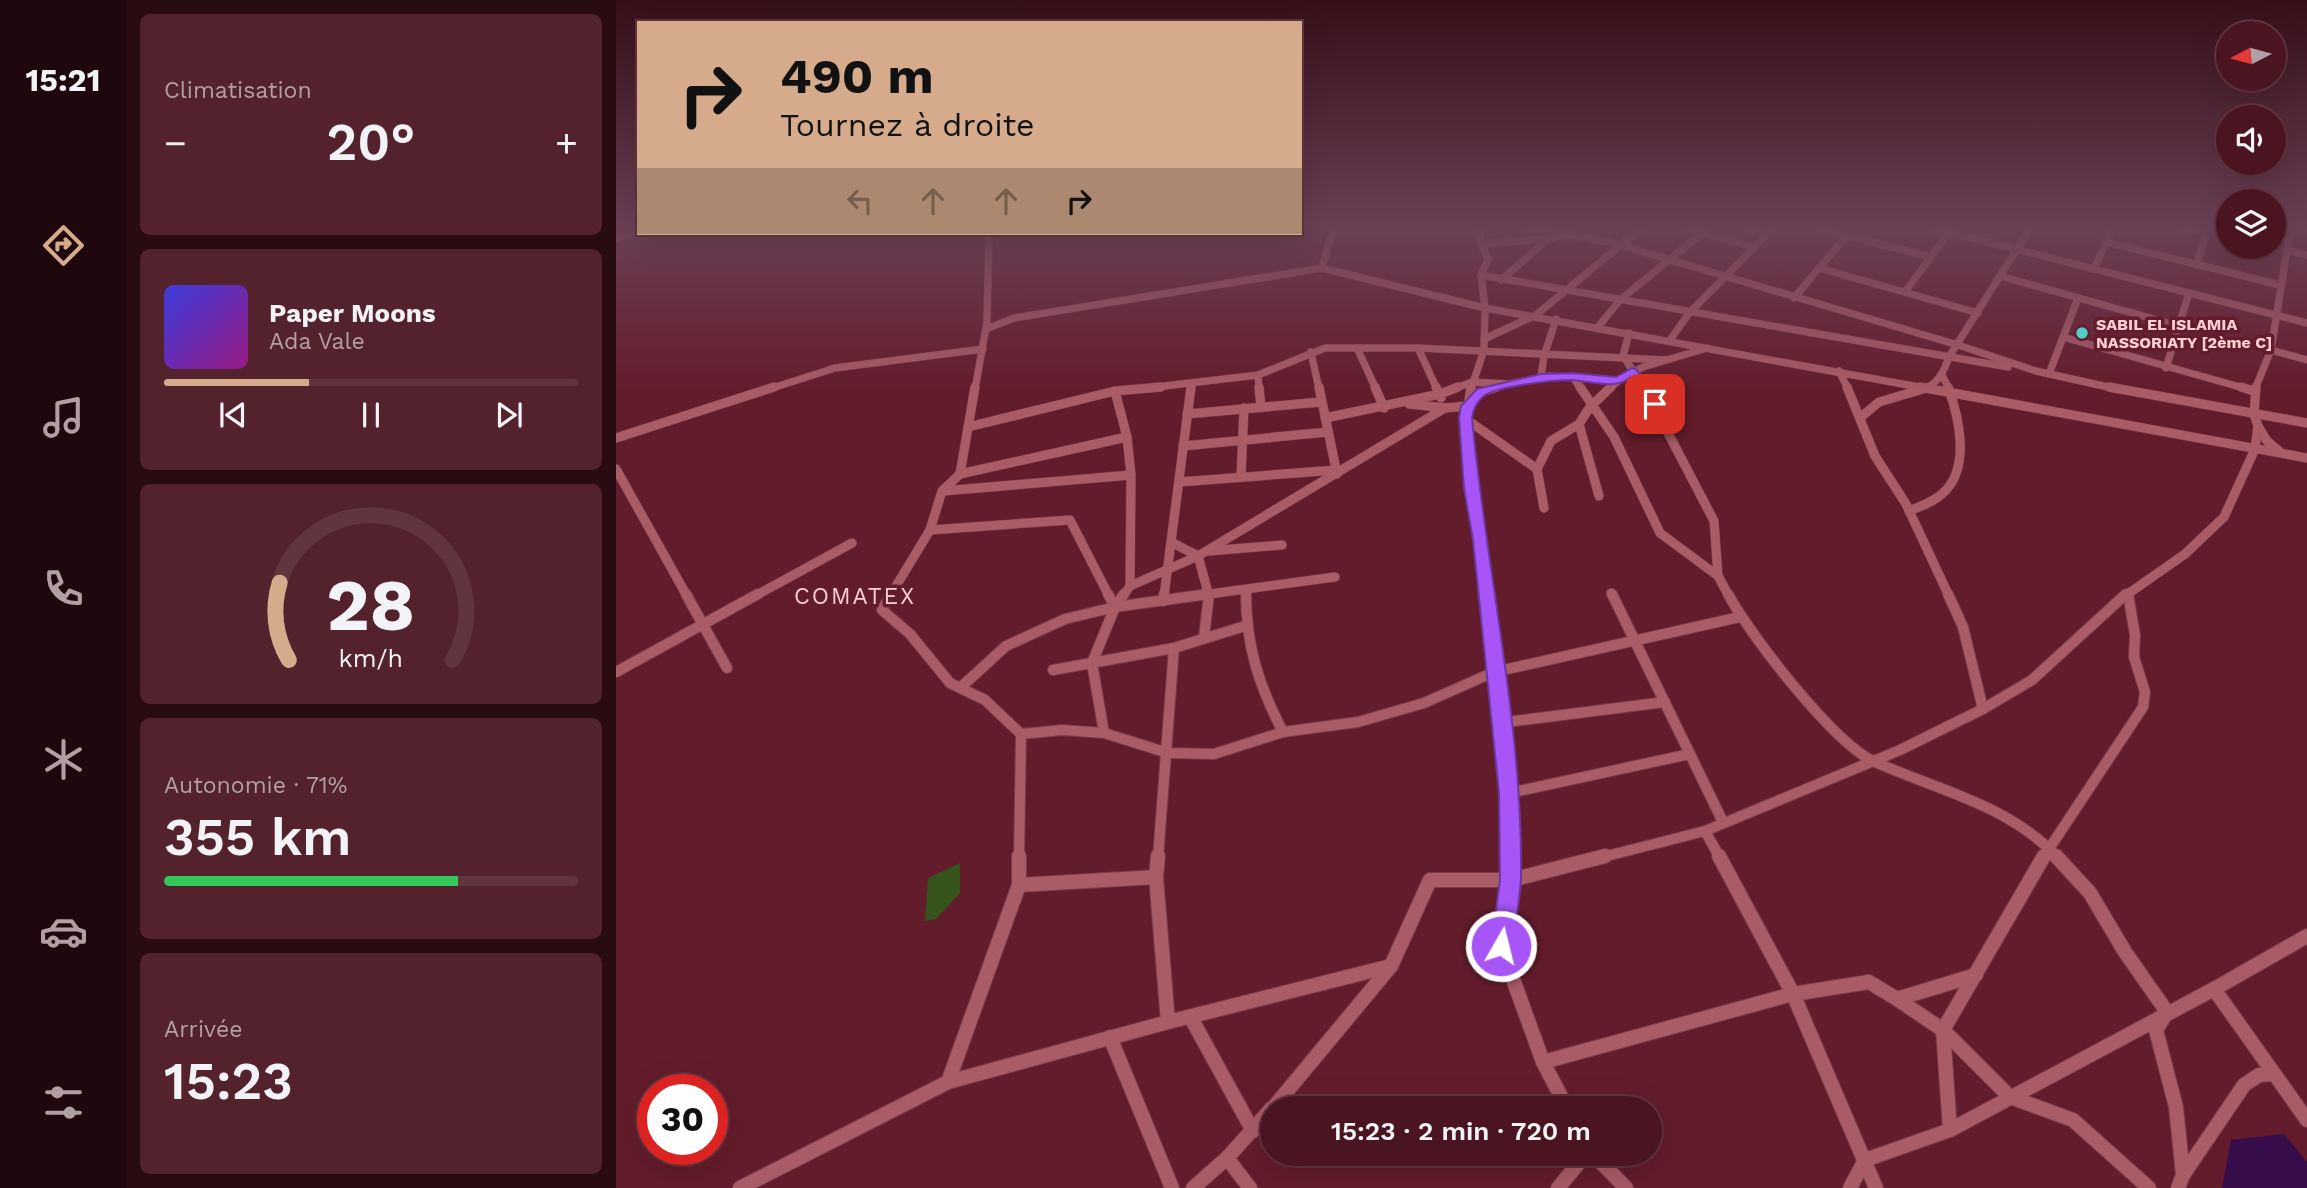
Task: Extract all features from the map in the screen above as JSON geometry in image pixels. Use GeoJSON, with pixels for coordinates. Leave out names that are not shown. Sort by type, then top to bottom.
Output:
{"type":"FeatureCollection","features":[{"type":"Feature","properties":{"kind":"street"},"geometry":{"type":"LineString","coordinates":[[960,474],[986,329],[988,280]]}},
{"type":"Feature","properties":{"kind":"street"},"geometry":{"type":"LineString","coordinates":[[986,329],[1014,318],[1245,280]]}},
{"type":"Feature","properties":{"kind":"street"},"geometry":{"type":"LineString","coordinates":[[1373,280],[1485,308],[1536,315],[2307,458]]}},
{"type":"Feature","properties":{"kind":"street"},"geometry":{"type":"LineString","coordinates":[[1482,280],[1485,308],[1484,350],[1472,382],[1465,418],[1471,488],[1481,540],[1499,723],[1509,793],[1511,880],[1501,946],[1543,1062],[1561,1096]]}},
{"type":"Feature","properties":{"kind":"street"},"geometry":{"type":"LineString","coordinates":[[1505,280],[2036,371],[2148,396],[2307,423]]}},
{"type":"Feature","properties":{"kind":"street"},"geometry":{"type":"LineString","coordinates":[[1484,339],[1536,315],[1576,280]]}},
{"type":"Feature","properties":{"kind":"street"},"geometry":{"type":"LineString","coordinates":[[1598,327],[1620,300],[1645,280]]}},
{"type":"Feature","properties":{"kind":"street"},"geometry":{"type":"LineString","coordinates":[[1670,340],[1690,312],[1722,280]]}},
{"type":"Feature","properties":{"kind":"street"},"geometry":{"type":"LineString","coordinates":[[1733,280],[1958,345],[2036,371]]}},
{"type":"Feature","properties":{"kind":"street"},"geometry":{"type":"LineString","coordinates":[[1794,298],[1809,280]]}},
{"type":"Feature","properties":{"kind":"street"},"geometry":{"type":"LineString","coordinates":[[1864,280],[1978,313]]}},
{"type":"Feature","properties":{"kind":"street"},"geometry":{"type":"LineString","coordinates":[[1905,292],[1913,280]]}},
{"type":"Feature","properties":{"kind":"street"},"geometry":{"type":"LineString","coordinates":[[1861,416],[1878,402],[1930,388],[1943,377],[1949,358],[1997,280]]}},
{"type":"Feature","properties":{"kind":"street"},"geometry":{"type":"LineString","coordinates":[[2016,280],[2179,326]]}},
{"type":"Feature","properties":{"kind":"street"},"geometry":{"type":"LineString","coordinates":[[2139,280],[2307,323]]}},
{"type":"Feature","properties":{"kind":"street"},"geometry":{"type":"LineString","coordinates":[[2261,280],[2280,285]]}},
{"type":"Feature","properties":{"kind":"street"},"geometry":{"type":"LineString","coordinates":[[2281,280],[2271,350],[2254,391],[2254,414],[2267,441],[2281,453],[2307,466]]}},
{"type":"Feature","properties":{"kind":"street"},"geometry":{"type":"LineString","coordinates":[[2166,368],[2189,293]]}},
{"type":"Feature","properties":{"kind":"street"},"geometry":{"type":"LineString","coordinates":[[2049,374],[2078,298]]}},
{"type":"Feature","properties":{"kind":"street"},"geometry":{"type":"LineString","coordinates":[[1541,377],[1544,356],[1556,319]]}},
{"type":"Feature","properties":{"kind":"street"},"geometry":{"type":"LineString","coordinates":[[1629,333],[1623,356],[1655,404],[1714,521],[1718,576],[1740,617],[1811,705],[1846,740],[1872,761],[1948,789],[2004,817],[2049,848],[2090,893],[2124,952],[2167,1012]]}},
{"type":"Feature","properties":{"kind":"street"},"geometry":{"type":"LineString","coordinates":[[2063,337],[2254,391]]}},
{"type":"Feature","properties":{"kind":"street"},"geometry":{"type":"LineString","coordinates":[[968,427],[1115,391],[1191,385],[1258,375],[1325,348],[1484,350],[1544,356],[1623,356],[1666,360]]}},
{"type":"Feature","properties":{"kind":"street"},"geometry":{"type":"LineString","coordinates":[[1357,348],[1384,408]]}},
{"type":"Feature","properties":{"kind":"street"},"geometry":{"type":"LineString","coordinates":[[1418,348],[1445,408],[1465,418],[1537,469]]}},
{"type":"Feature","properties":{"kind":"street"},"geometry":{"type":"LineString","coordinates":[[1544,508],[1537,469],[1551,440],[1580,424],[1590,407],[1632,372],[1710,348]]}},
{"type":"Feature","properties":{"kind":"street"},"geometry":{"type":"LineString","coordinates":[[616,438],[835,368],[982,349]]}},
{"type":"Feature","properties":{"kind":"street"},"geometry":{"type":"LineString","coordinates":[[2271,350],[2307,360]]}},
{"type":"Feature","properties":{"kind":"street"},"geometry":{"type":"LineString","coordinates":[[1311,352],[1336,472]]}},
{"type":"Feature","properties":{"kind":"street"},"geometry":{"type":"LineString","coordinates":[[1839,372],[1861,416],[1875,456],[1909,511],[1963,627],[1983,709]]}},
{"type":"Feature","properties":{"kind":"street"},"geometry":{"type":"LineString","coordinates":[[1258,375],[1261,407]]}},
{"type":"Feature","properties":{"kind":"street"},"geometry":{"type":"LineString","coordinates":[[1402,403],[1445,408],[1467,406],[1481,392],[1541,377],[1572,376],[1618,381]]}},
{"type":"Feature","properties":{"kind":"street"},"geometry":{"type":"LineString","coordinates":[[1572,376],[1590,407],[1614,437],[1660,533],[1718,576]]}},
{"type":"Feature","properties":{"kind":"street"},"geometry":{"type":"LineString","coordinates":[[1909,511],[1947,489],[1956,470],[1960,436],[1951,393],[1943,377]]}},
{"type":"Feature","properties":{"kind":"street"},"geometry":{"type":"LineString","coordinates":[[1325,418],[1384,408],[1440,394],[1472,382],[1509,384]]}},
{"type":"Feature","properties":{"kind":"street"},"geometry":{"type":"LineString","coordinates":[[1163,601],[1191,385]]}},
{"type":"Feature","properties":{"kind":"street"},"geometry":{"type":"LineString","coordinates":[[1104,733],[1092,663],[1115,607],[1129,586],[1130,475],[1127,437],[1115,391]]}},
{"type":"Feature","properties":{"kind":"street"},"geometry":{"type":"LineString","coordinates":[[1187,414],[1321,402]]}},
{"type":"Feature","properties":{"kind":"street"},"geometry":{"type":"LineString","coordinates":[[1241,477],[1244,408]]}},
{"type":"Feature","properties":{"kind":"street"},"geometry":{"type":"LineString","coordinates":[[1129,586],[1202,553],[1445,408]]}},
{"type":"Feature","properties":{"kind":"street"},"geometry":{"type":"LineString","coordinates":[[1580,424],[1600,496]]}},
{"type":"Feature","properties":{"kind":"street"},"geometry":{"type":"LineString","coordinates":[[1283,1096],[1391,966],[1430,880],[1511,880],[1705,831],[1872,761],[1983,709],[2032,680],[2128,593],[2185,554],[2224,517],[2255,449],[2258,426]]}},
{"type":"Feature","properties":{"kind":"street"},"geometry":{"type":"LineString","coordinates":[[1183,446],[1328,432]]}},
{"type":"Feature","properties":{"kind":"street"},"geometry":{"type":"LineString","coordinates":[[948,1082],[1018,885],[1021,734],[985,700],[950,683],[910,634],[882,610],[930,530],[942,491],[960,474],[1127,437]]}},
{"type":"Feature","properties":{"kind":"street"},"geometry":{"type":"LineString","coordinates":[[616,469],[727,668]]}},
{"type":"Feature","properties":{"kind":"street"},"geometry":{"type":"LineString","coordinates":[[1179,482],[1336,472]]}},
{"type":"Feature","properties":{"kind":"street"},"geometry":{"type":"LineString","coordinates":[[942,491],[1130,475]]}},
{"type":"Feature","properties":{"kind":"street"},"geometry":{"type":"LineString","coordinates":[[930,530],[1070,520],[1115,607]]}},
{"type":"Feature","properties":{"kind":"street"},"geometry":{"type":"LineString","coordinates":[[1171,542],[1202,553],[1282,545]]}},
{"type":"Feature","properties":{"kind":"street"},"geometry":{"type":"LineString","coordinates":[[616,672],[852,544]]}},
{"type":"Feature","properties":{"kind":"street"},"geometry":{"type":"LineString","coordinates":[[1202,553],[1209,595],[1204,637]]}},
{"type":"Feature","properties":{"kind":"street"},"geometry":{"type":"LineString","coordinates":[[960,688],[1006,646],[1065,619],[1115,607],[1335,578]]}},
{"type":"Feature","properties":{"kind":"street"},"geometry":{"type":"LineString","coordinates":[[1246,590],[1245,626],[1252,668],[1283,732]]}},
{"type":"Feature","properties":{"kind":"street"},"geometry":{"type":"LineString","coordinates":[[1611,593],[1723,822]]}},
{"type":"Feature","properties":{"kind":"street"},"geometry":{"type":"LineString","coordinates":[[1950,1130],[1943,1030],[2049,848],[2143,707],[2145,692],[2134,657],[2128,593]]}},
{"type":"Feature","properties":{"kind":"street"},"geometry":{"type":"LineString","coordinates":[[1021,734],[1062,730],[1104,733],[1168,753],[1214,754],[1283,732],[1358,722],[1424,704],[1494,672],[1740,617]]}},
{"type":"Feature","properties":{"kind":"street"},"geometry":{"type":"LineString","coordinates":[[1053,670],[1174,648],[1245,626]]}},
{"type":"Feature","properties":{"kind":"street"},"geometry":{"type":"LineString","coordinates":[[1168,1022],[1156,877],[1168,753],[1174,648]]}},
{"type":"Feature","properties":{"kind":"street"},"geometry":{"type":"LineString","coordinates":[[1499,723],[1665,702]]}},
{"type":"Feature","properties":{"kind":"street"},"geometry":{"type":"LineString","coordinates":[[1509,793],[1690,754]]}},
{"type":"Feature","properties":{"kind":"street"},"geometry":{"type":"LineString","coordinates":[[1705,831],[1793,994],[1876,1188]]}},
{"type":"Feature","properties":{"kind":"street"},"geometry":{"type":"LineString","coordinates":[[1018,885],[1156,877]]}},
{"type":"Feature","properties":{"kind":"street"},"geometry":{"type":"LineString","coordinates":[[1850,1188],[1865,1160],[1950,1130],[2214,989],[2307,936]]}},
{"type":"Feature","properties":{"kind":"street"},"geometry":{"type":"LineString","coordinates":[[740,1188],[948,1082],[1110,1037],[1391,966]]}},
{"type":"Feature","properties":{"kind":"street"},"geometry":{"type":"LineString","coordinates":[[1897,999],[1976,975]]}},
{"type":"Feature","properties":{"kind":"street"},"geometry":{"type":"LineString","coordinates":[[1543,1062],[1793,994],[1869,982],[1943,1030],[2010,1097],[2073,1120],[2149,1188]]}},
{"type":"Feature","properties":{"kind":"street"},"geometry":{"type":"LineString","coordinates":[[2214,989],[2307,1120]]}},
{"type":"Feature","properties":{"kind":"street"},"geometry":{"type":"LineString","coordinates":[[2167,1012],[2156,1030],[2176,1107],[2181,1181]]}},
{"type":"Feature","properties":{"kind":"street"},"geometry":{"type":"LineString","coordinates":[[1191,1018],[1253,1131]]}},
{"type":"Feature","properties":{"kind":"street"},"geometry":{"type":"LineString","coordinates":[[1110,1037],[1172,1188]]}},
{"type":"Feature","properties":{"kind":"street"},"geometry":{"type":"LineString","coordinates":[[2181,1181],[2244,1085],[2259,1075],[2274,1074]]}},
{"type":"Feature","properties":{"kind":"street"},"geometry":{"type":"LineString","coordinates":[[1193,1188],[1227,1158],[1260,1123]]}},
{"type":"Feature","properties":{"kind":"street"},"geometry":{"type":"LineString","coordinates":[[1227,1158],[1250,1188]]}},
{"type":"Feature","properties":{"kind":"street"},"geometry":{"type":"LineString","coordinates":[[1558,1188],[1576,1166]]}},
{"type":"Feature","properties":{"kind":"street"},"geometry":{"type":"LineString","coordinates":[[1605,1166],[1626,1188]]}},
{"type":"Feature","properties":{"kind":"green space"},"geometry":{"type":"Polygon","coordinates":[[[960,863],[960,893],[936,919],[925,921],[928,878],[960,863]]]}},
{"type":"Feature","properties":{"kind":"shaded area"},"geometry":{"type":"Polygon","coordinates":[[[2284,1134],[2307,1162],[2307,1188],[2222,1188],[2231,1140],[2284,1134]]]}},
{"type":"Feature","properties":{"kind":"place","name":"SABIL EL ISLAMIA NASSORIATY [2ème C]"},"geometry":{"type":"Point","coordinates":[2082,333]}},
{"type":"Feature","properties":{"kind":"district","name":"COMATEX"},"geometry":{"type":"Point","coordinates":[855,596]}},
{"type":"Feature","properties":{"kind":"route"},"geometry":{"type":"LineString","coordinates":[[1501,946],[1511,880],[1509,793],[1499,723],[1481,540],[1471,488],[1465,418],[1467,406],[1481,392],[1541,377],[1572,376],[1618,381],[1632,372],[1655,404]]}}]}
